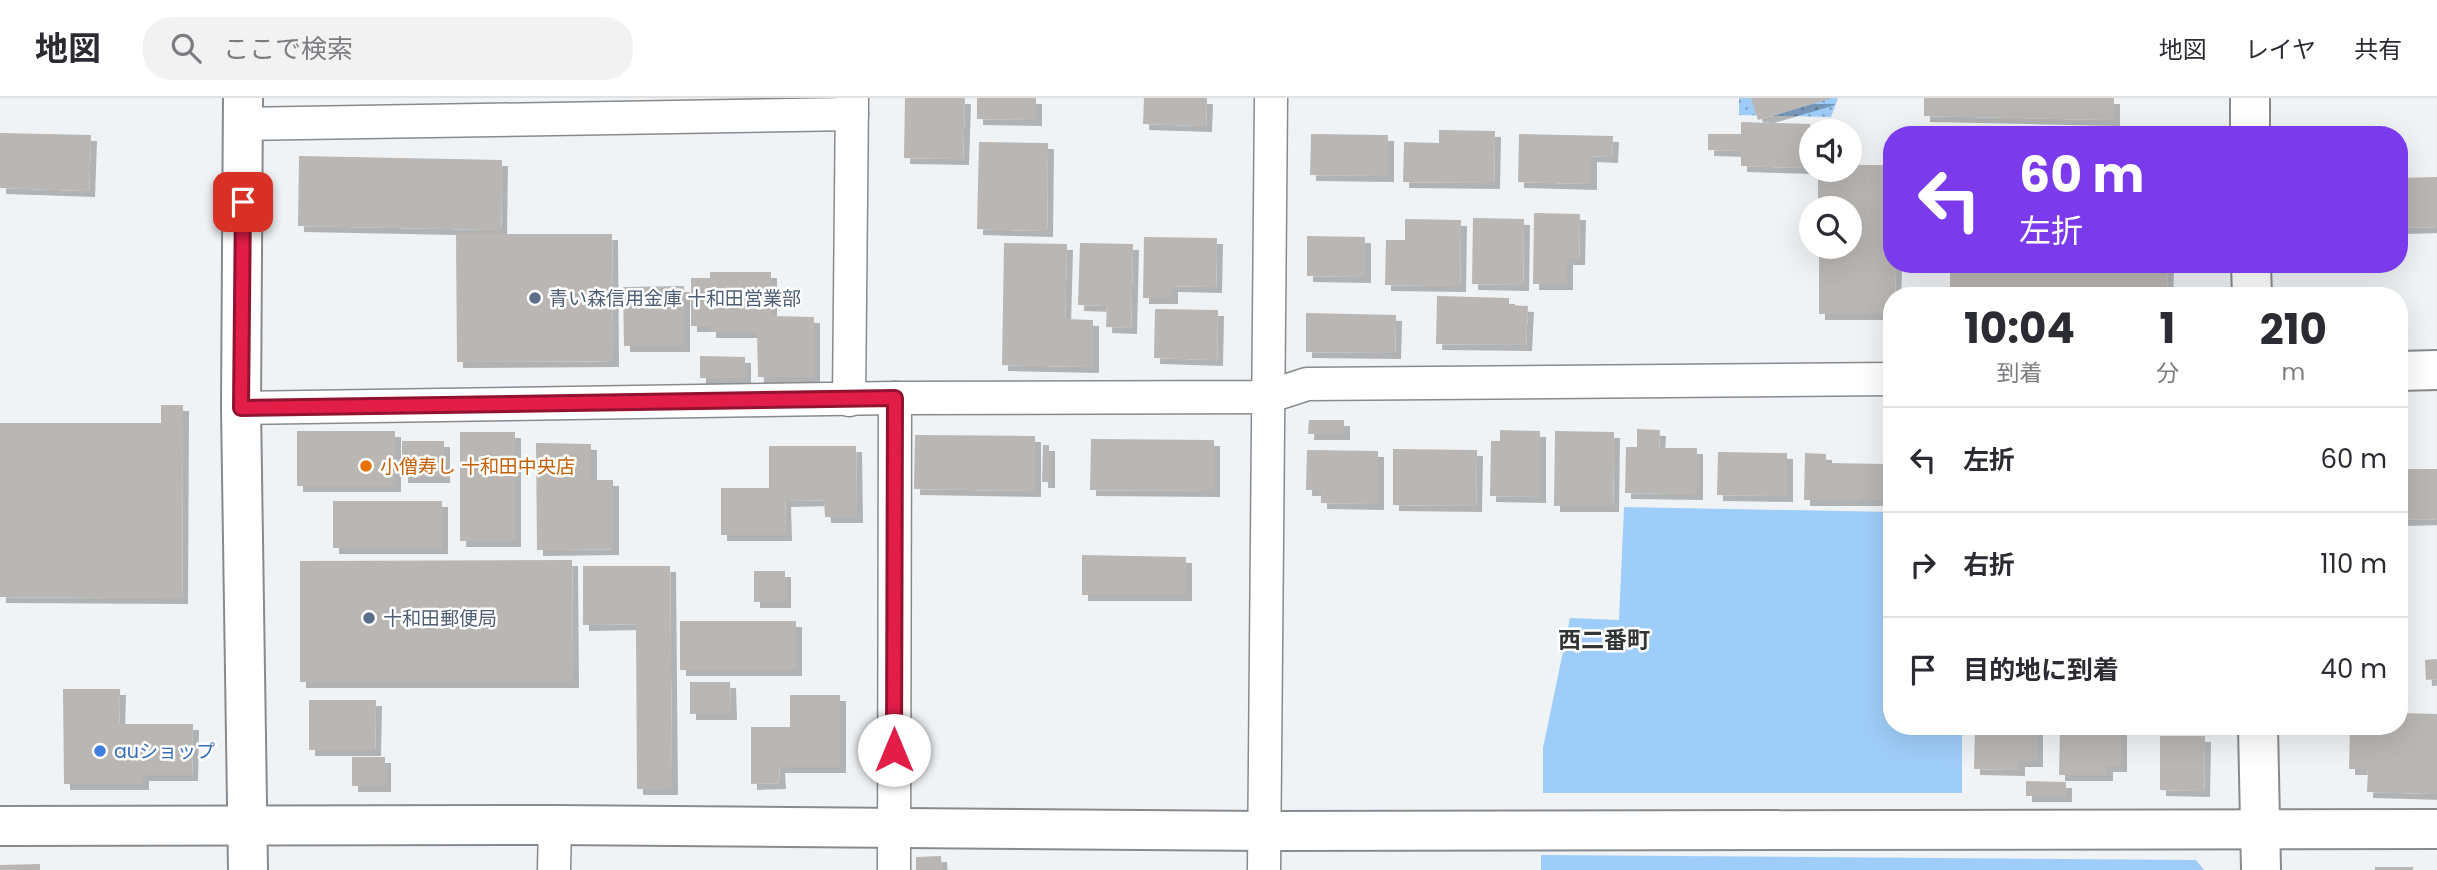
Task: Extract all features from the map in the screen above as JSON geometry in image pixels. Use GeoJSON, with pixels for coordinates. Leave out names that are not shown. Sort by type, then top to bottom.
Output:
{"type":"FeatureCollection","features":[{"type":"Feature","properties":{"kind":"street"},"geometry":{"type":"LineString","coordinates":[[1264,870],[1271,98]]}},
{"type":"Feature","properties":{"kind":"street"},"geometry":{"type":"LineString","coordinates":[[2250,98],[2250,126]]}},
{"type":"Feature","properties":{"kind":"street"},"geometry":{"type":"LineString","coordinates":[[248,870],[241,408],[243,111],[852,106],[849,400]]}},
{"type":"Feature","properties":{"kind":"street"},"geometry":{"type":"LineString","coordinates":[[2408,372],[2437,370]]}},
{"type":"Feature","properties":{"kind":"street"},"geometry":{"type":"LineString","coordinates":[[241,408],[895,398],[1267,397],[1307,384],[1883,379]]}},
{"type":"Feature","properties":{"kind":"street"},"geometry":{"type":"LineString","coordinates":[[894,870],[895,398]]}},
{"type":"Feature","properties":{"kind":"street"},"geometry":{"type":"LineString","coordinates":[[2259,735],[2261,870]]}},
{"type":"Feature","properties":{"kind":"street"},"geometry":{"type":"LineString","coordinates":[[554,870],[555,825]]}},
{"type":"Feature","properties":{"kind":"street"},"geometry":{"type":"LineString","coordinates":[[0,826],[555,825],[1265,831],[2437,829]]}},
{"type":"Feature","properties":{"kind":"shaded area"},"geometry":{"type":"Polygon","coordinates":[[[1739,98],[1838,98],[1831,117],[1739,115],[1739,98]]]}},
{"type":"Feature","properties":{"kind":"shaded area"},"geometry":{"type":"Polygon","coordinates":[[[1624,507],[1883,512],[1883,735],[1962,735],[1962,793],[1543,793],[1543,748],[1570,618],[1619,620],[1624,507]]]}},
{"type":"Feature","properties":{"kind":"shaded area"},"geometry":{"type":"Polygon","coordinates":[[[1541,855],[2196,860],[2204,870],[1541,870],[1541,855]]]}},
{"type":"Feature","properties":{"kind":"building"},"geometry":{"type":"Polygon","coordinates":[[[905,98],[965,98],[963,159],[904,158],[905,98]]]}},
{"type":"Feature","properties":{"kind":"building"},"geometry":{"type":"Polygon","coordinates":[[[977,98],[1036,98],[1036,120],[977,119],[977,98]]]}},
{"type":"Feature","properties":{"kind":"building"},"geometry":{"type":"Polygon","coordinates":[[[1144,98],[1207,98],[1206,126],[1143,124],[1144,98]]]}},
{"type":"Feature","properties":{"kind":"building"},"geometry":{"type":"Polygon","coordinates":[[[1751,98],[1829,98],[1829,99],[1758,120],[1751,98]]]}},
{"type":"Feature","properties":{"kind":"building"},"geometry":{"type":"Polygon","coordinates":[[[1924,98],[2114,98],[2114,120],[1924,116],[1924,98]]]}},
{"type":"Feature","properties":{"kind":"building"},"geometry":{"type":"Polygon","coordinates":[[[1741,122],[1799,124],[1799,168],[1741,166],[1741,151],[1708,150],[1708,134],[1741,134],[1741,122]]]}},
{"type":"Feature","properties":{"kind":"building"},"geometry":{"type":"Polygon","coordinates":[[[1439,130],[1495,131],[1494,183],[1403,182],[1404,142],[1439,143],[1439,130]]]}},
{"type":"Feature","properties":{"kind":"building"},"geometry":{"type":"Polygon","coordinates":[[[0,133],[91,135],[89,191],[0,188],[0,133]]]}},
{"type":"Feature","properties":{"kind":"building"},"geometry":{"type":"Polygon","coordinates":[[[1311,134],[1388,135],[1388,176],[1310,175],[1311,134]]]}},
{"type":"Feature","properties":{"kind":"building"},"geometry":{"type":"Polygon","coordinates":[[[1519,134],[1613,136],[1612,157],[1591,156],[1591,184],[1518,182],[1519,134]]]}},
{"type":"Feature","properties":{"kind":"building"},"geometry":{"type":"Polygon","coordinates":[[[979,142],[1048,143],[1047,231],[977,229],[979,142]]]}},
{"type":"Feature","properties":{"kind":"building"},"geometry":{"type":"Polygon","coordinates":[[[299,156],[502,160],[501,230],[298,226],[299,156]]]}},
{"type":"Feature","properties":{"kind":"building"},"geometry":{"type":"Polygon","coordinates":[[[1862,165],[1883,165],[1883,273],[1896,273],[1895,287],[1883,287],[1883,314],[1819,314],[1819,259],[1862,259],[1862,196],[1818,196],[1818,182],[1862,182],[1862,165]]]}},
{"type":"Feature","properties":{"kind":"building"},"geometry":{"type":"Polygon","coordinates":[[[2437,177],[2437,227],[2408,228],[2408,178],[2437,177]]]}},
{"type":"Feature","properties":{"kind":"building"},"geometry":{"type":"Polygon","coordinates":[[[1534,213],[1580,214],[1579,259],[1567,259],[1567,284],[1533,284],[1534,213]]]}},
{"type":"Feature","properties":{"kind":"building"},"geometry":{"type":"Polygon","coordinates":[[[1473,218],[1524,219],[1523,285],[1472,284],[1473,218]]]}},
{"type":"Feature","properties":{"kind":"building"},"geometry":{"type":"Polygon","coordinates":[[[1405,219],[1461,220],[1460,286],[1385,285],[1386,240],[1405,240],[1405,219]]]}},
{"type":"Feature","properties":{"kind":"building","name":"青い森信用金庫 十和田営業部"},"geometry":{"type":"Polygon","coordinates":[[[456,234],[612,234],[613,361],[457,362],[456,234]]]}},
{"type":"Feature","properties":{"kind":"building"},"geometry":{"type":"Polygon","coordinates":[[[1307,236],[1365,237],[1365,277],[1307,276],[1307,236]]]}},
{"type":"Feature","properties":{"kind":"building"},"geometry":{"type":"Polygon","coordinates":[[[1144,237],[1217,238],[1216,287],[1172,286],[1172,298],[1143,298],[1144,237]]]}},
{"type":"Feature","properties":{"kind":"building"},"geometry":{"type":"Polygon","coordinates":[[[1004,243],[1067,244],[1065,319],[1093,320],[1093,367],[1002,365],[1004,243]]]}},
{"type":"Feature","properties":{"kind":"building"},"geometry":{"type":"Polygon","coordinates":[[[1080,243],[1133,244],[1131,328],[1106,327],[1107,306],[1078,305],[1080,243]]]}},
{"type":"Feature","properties":{"kind":"building"},"geometry":{"type":"Polygon","coordinates":[[[710,272],[771,272],[771,316],[814,317],[814,377],[758,377],[757,332],[710,332],[710,326],[691,326],[691,278],[710,278],[710,272]]]}},
{"type":"Feature","properties":{"kind":"building"},"geometry":{"type":"Polygon","coordinates":[[[1950,273],[2168,273],[2167,287],[1950,287],[1950,273]]]}},
{"type":"Feature","properties":{"kind":"building"},"geometry":{"type":"Polygon","coordinates":[[[684,286],[684,346],[624,346],[623,287],[684,286]]]}},
{"type":"Feature","properties":{"kind":"building"},"geometry":{"type":"Polygon","coordinates":[[[1437,296],[1509,298],[1509,305],[1528,306],[1526,345],[1436,344],[1437,296]]]}},
{"type":"Feature","properties":{"kind":"building"},"geometry":{"type":"Polygon","coordinates":[[[1155,309],[1218,310],[1217,360],[1154,358],[1155,309]]]}},
{"type":"Feature","properties":{"kind":"building"},"geometry":{"type":"Polygon","coordinates":[[[1306,313],[1396,315],[1395,353],[1306,352],[1306,313]]]}},
{"type":"Feature","properties":{"kind":"building"},"geometry":{"type":"Polygon","coordinates":[[[700,356],[745,357],[745,378],[700,378],[700,356]]]}},
{"type":"Feature","properties":{"kind":"building"},"geometry":{"type":"Polygon","coordinates":[[[161,405],[183,405],[182,598],[0,597],[0,423],[161,423],[161,405]]]}},
{"type":"Feature","properties":{"kind":"building"},"geometry":{"type":"Polygon","coordinates":[[[1309,420],[1344,420],[1344,434],[1308,434],[1309,420]]]}},
{"type":"Feature","properties":{"kind":"building"},"geometry":{"type":"Polygon","coordinates":[[[1637,429],[1660,430],[1659,448],[1697,448],[1697,494],[1625,493],[1626,447],[1637,447],[1637,429]]]}},
{"type":"Feature","properties":{"kind":"building"},"geometry":{"type":"Polygon","coordinates":[[[1500,430],[1540,431],[1540,497],[1490,496],[1491,441],[1500,441],[1500,430]]]}},
{"type":"Feature","properties":{"kind":"building"},"geometry":{"type":"Polygon","coordinates":[[[297,431],[395,431],[395,486],[297,486],[297,431]]]}},
{"type":"Feature","properties":{"kind":"building"},"geometry":{"type":"Polygon","coordinates":[[[1555,431],[1614,432],[1613,506],[1554,506],[1555,431]]]}},
{"type":"Feature","properties":{"kind":"building"},"geometry":{"type":"Polygon","coordinates":[[[460,432],[515,432],[515,541],[460,541],[460,432]]]}},
{"type":"Feature","properties":{"kind":"building"},"geometry":{"type":"Polygon","coordinates":[[[915,435],[1035,436],[1035,491],[914,489],[915,435]]]}},
{"type":"Feature","properties":{"kind":"building"},"geometry":{"type":"Polygon","coordinates":[[[1091,439],[1214,440],[1214,491],[1090,490],[1091,439]]]}},
{"type":"Feature","properties":{"kind":"building"},"geometry":{"type":"Polygon","coordinates":[[[402,441],[444,441],[444,477],[402,477],[402,441]]]}},
{"type":"Feature","properties":{"kind":"building"},"geometry":{"type":"Polygon","coordinates":[[[536,443],[591,444],[591,480],[613,480],[613,549],[537,550],[536,443]]]}},
{"type":"Feature","properties":{"kind":"building"},"geometry":{"type":"Polygon","coordinates":[[[1043,445],[1049,445],[1049,482],[1042,482],[1043,445]]]}},
{"type":"Feature","properties":{"kind":"building"},"geometry":{"type":"Polygon","coordinates":[[[769,446],[856,446],[857,517],[825,517],[824,500],[785,501],[786,535],[721,535],[721,488],[769,488],[769,446]]]}},
{"type":"Feature","properties":{"kind":"building"},"geometry":{"type":"Polygon","coordinates":[[[1393,449],[1477,450],[1476,506],[1393,505],[1393,449]]]}},
{"type":"Feature","properties":{"kind":"building"},"geometry":{"type":"Polygon","coordinates":[[[1307,450],[1378,451],[1378,504],[1321,503],[1321,490],[1306,490],[1307,450]]]}},
{"type":"Feature","properties":{"kind":"building"},"geometry":{"type":"Polygon","coordinates":[[[1718,452],[1787,453],[1787,496],[1717,495],[1718,452]]]}},
{"type":"Feature","properties":{"kind":"building"},"geometry":{"type":"Polygon","coordinates":[[[1805,453],[1826,454],[1826,463],[1883,464],[1883,500],[1804,500],[1805,453]]]}},
{"type":"Feature","properties":{"kind":"building"},"geometry":{"type":"Polygon","coordinates":[[[2408,469],[2437,469],[2437,519],[2408,520],[2408,469]]]}},
{"type":"Feature","properties":{"kind":"building"},"geometry":{"type":"Polygon","coordinates":[[[333,501],[442,501],[442,548],[333,548],[333,501]]]}},
{"type":"Feature","properties":{"kind":"building"},"geometry":{"type":"Polygon","coordinates":[[[1082,555],[1186,557],[1186,595],[1082,595],[1082,555]]]}},
{"type":"Feature","properties":{"kind":"building"},"geometry":{"type":"Polygon","coordinates":[[[572,560],[573,682],[300,682],[300,561],[572,560]]]}},
{"type":"Feature","properties":{"kind":"building"},"geometry":{"type":"Polygon","coordinates":[[[583,566],[670,566],[672,789],[637,789],[636,624],[583,625],[583,566]]]}},
{"type":"Feature","properties":{"kind":"building"},"geometry":{"type":"Polygon","coordinates":[[[754,571],[785,571],[785,602],[754,602],[754,571]]]}},
{"type":"Feature","properties":{"kind":"building"},"geometry":{"type":"Polygon","coordinates":[[[680,621],[796,621],[796,670],[680,670],[680,621]]]}},
{"type":"Feature","properties":{"kind":"building"},"geometry":{"type":"Polygon","coordinates":[[[2437,659],[2437,679],[2426,680],[2425,660],[2437,659]]]}},
{"type":"Feature","properties":{"kind":"building"},"geometry":{"type":"Polygon","coordinates":[[[690,682],[730,682],[731,714],[690,714],[690,682]]]}},
{"type":"Feature","properties":{"kind":"building"},"geometry":{"type":"Polygon","coordinates":[[[63,689],[120,689],[119,724],[193,724],[192,775],[143,775],[143,784],[64,784],[63,689]]]}},
{"type":"Feature","properties":{"kind":"building"},"geometry":{"type":"Polygon","coordinates":[[[790,695],[840,695],[840,767],[779,767],[780,783],[751,784],[751,727],[790,727],[790,695]]]}},
{"type":"Feature","properties":{"kind":"building"},"geometry":{"type":"Polygon","coordinates":[[[309,700],[376,700],[375,750],[309,750],[309,700]]]}},
{"type":"Feature","properties":{"kind":"building"},"geometry":{"type":"Polygon","coordinates":[[[2408,713],[2437,714],[2437,794],[2367,792],[2368,769],[2349,769],[2350,735],[2408,735],[2408,713]]]}},
{"type":"Feature","properties":{"kind":"building"},"geometry":{"type":"Polygon","coordinates":[[[1975,735],[2037,735],[2037,761],[2019,761],[2019,770],[1974,769],[1975,735]]]}},
{"type":"Feature","properties":{"kind":"building"},"geometry":{"type":"Polygon","coordinates":[[[2060,735],[2121,735],[2121,766],[2107,766],[2107,775],[2059,775],[2060,735]]]}},
{"type":"Feature","properties":{"kind":"building"},"geometry":{"type":"Polygon","coordinates":[[[2160,736],[2205,736],[2204,791],[2160,790],[2160,736]]]}},
{"type":"Feature","properties":{"kind":"building"},"geometry":{"type":"Polygon","coordinates":[[[352,757],[385,757],[385,786],[352,786],[352,757]]]}},
{"type":"Feature","properties":{"kind":"building"},"geometry":{"type":"Polygon","coordinates":[[[2026,781],[2066,782],[2066,796],[2026,796],[2026,781]]]}},
{"type":"Feature","properties":{"kind":"building"},"geometry":{"type":"Polygon","coordinates":[[[941,856],[942,870],[916,870],[916,857],[941,856]]]}},
{"type":"Feature","properties":{"kind":"building"},"geometry":{"type":"Polygon","coordinates":[[[40,864],[40,870],[0,870],[0,865],[40,864]]]}},
{"type":"Feature","properties":{"kind":"building"},"geometry":{"type":"Polygon","coordinates":[[[2375,867],[2413,867],[2413,870],[2375,870],[2375,867]]]}},
{"type":"Feature","properties":{"kind":"place","name":"青い森信用金庫 十和田営業部"},"geometry":{"type":"Point","coordinates":[535,298]}},
{"type":"Feature","properties":{"kind":"place","name":"小僧寿し 十和田中央店"},"geometry":{"type":"Point","coordinates":[366,466]}},
{"type":"Feature","properties":{"kind":"place","name":"十和田郵便局"},"geometry":{"type":"Point","coordinates":[369,618]}},
{"type":"Feature","properties":{"kind":"place","name":"auショップ"},"geometry":{"type":"Point","coordinates":[100,751]}},
{"type":"Feature","properties":{"kind":"district","name":"西二番町"},"geometry":{"type":"Point","coordinates":[1604,640]}},
{"type":"Feature","properties":{"kind":"route"},"geometry":{"type":"LineString","coordinates":[[243,202],[241,408],[895,398],[894,750]]}}]}
